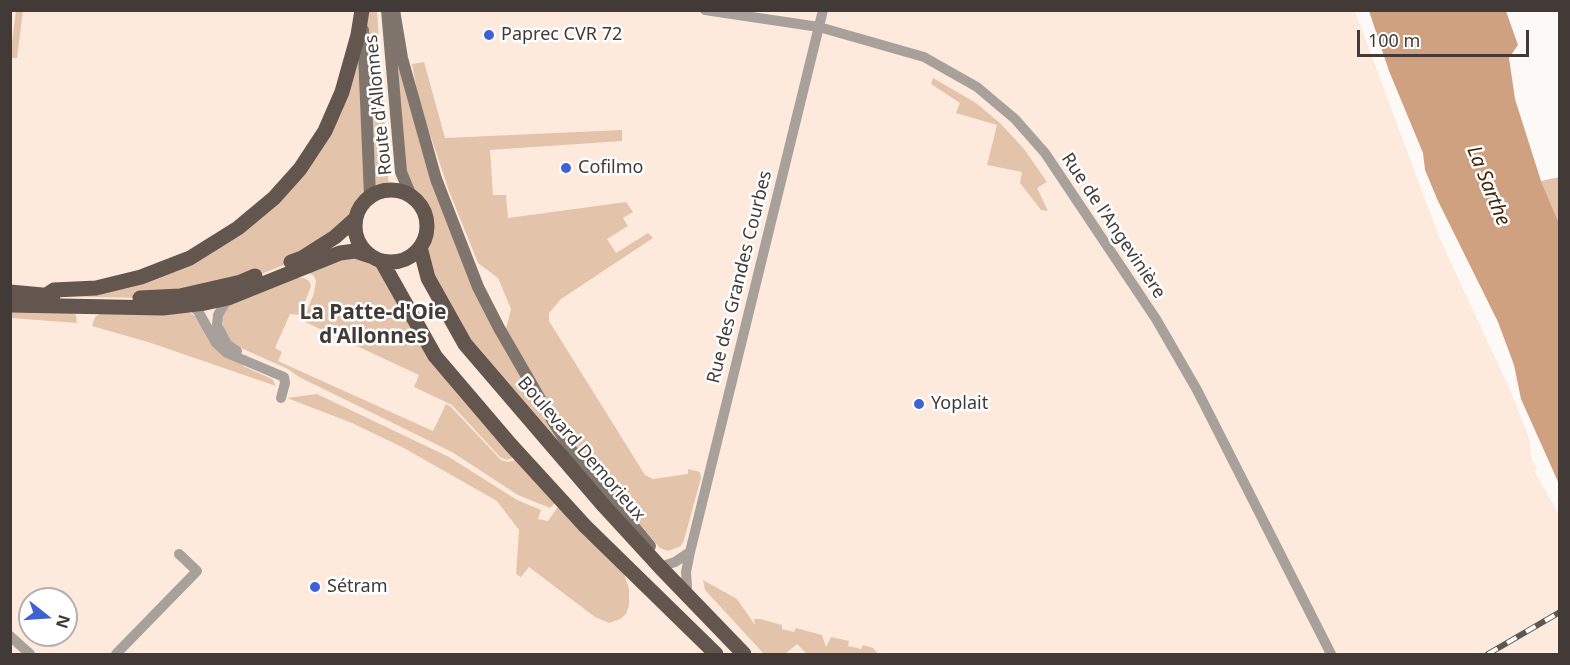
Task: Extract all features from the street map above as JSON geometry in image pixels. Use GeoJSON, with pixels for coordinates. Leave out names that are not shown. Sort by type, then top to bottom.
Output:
{"type":"FeatureCollection","features":[{"type":"Feature","properties":{"kind":"main road","name":"Route d'Allonnes"},"geometry":{"type":"LineString","coordinates":[[362,10],[370,196]]}},
{"type":"Feature","properties":{"kind":"main road"},"geometry":{"type":"LineString","coordinates":[[45,296],[54,290],[96,288],[141,278],[190,258],[238,228],[274,198],[300,169],[326,131],[345,80],[358,35],[362,10]]}},
{"type":"Feature","properties":{"kind":"main road","name":"Route d'Allonnes"},"geometry":{"type":"LineString","coordinates":[[387,10],[401,172],[411,195]]}},
{"type":"Feature","properties":{"kind":"main road"},"geometry":{"type":"LineString","coordinates":[[394,10],[405,69],[436,179],[478,287],[499,328],[576,457],[663,566],[687,587],[730,641]]}},
{"type":"Feature","properties":{"kind":"main road"},"geometry":{"type":"LineString","coordinates":[[10,305],[164,308],[228,298],[340,253],[355,251],[376,259],[404,261],[420,247],[426,234],[427,219],[421,206],[411,195],[394,190],[379,192],[370,196],[360,206],[355,219],[355,233],[360,246],[376,259],[435,356],[510,444],[594,535],[716,654]]}},
{"type":"Feature","properties":{"kind":"main road"},"geometry":{"type":"LineString","coordinates":[[10,292],[45,296],[130,298],[180,296],[242,282],[302,258],[335,237],[355,219]]}},
{"type":"Feature","properties":{"kind":"main road","name":"Boulevard Demorieux"},"geometry":{"type":"LineString","coordinates":[[420,247],[428,278],[465,344],[501,388],[744,654]]}},
{"type":"Feature","properties":{"kind":"street","name":"Rue de l'Angevinière"},"geometry":{"type":"LineString","coordinates":[[705,10],[819,27],[924,57],[977,87],[1015,119],[1045,153],[1155,319],[1197,390],[1331,654]]}},
{"type":"Feature","properties":{"kind":"street","name":"Rue des Grandes Courbes"},"geometry":{"type":"LineString","coordinates":[[687,587],[686,572],[690,552],[823,10]]}},
{"type":"Feature","properties":{"kind":"street"},"geometry":{"type":"LineString","coordinates":[[228,298],[218,315],[219,329],[227,344],[255,364]]}},
{"type":"Feature","properties":{"kind":"street"},"geometry":{"type":"LineString","coordinates":[[189,304],[198,311],[221,348],[233,357],[284,377],[285,383],[281,398]]}},
{"type":"Feature","properties":{"kind":"street"},"geometry":{"type":"LineString","coordinates":[[663,566],[690,552]]}},
{"type":"Feature","properties":{"kind":"street"},"geometry":{"type":"LineString","coordinates":[[116,654],[197,571],[179,554]]}},
{"type":"Feature","properties":{"kind":"street"},"geometry":{"type":"LineString","coordinates":[[10,636],[30,654]]}},
{"type":"Feature","properties":{"kind":"shaded area"},"geometry":{"type":"Polygon","coordinates":[[[10,11],[1355,11],[1439,237],[1511,392],[1530,441],[1531,458],[1537,469],[1534,471],[1559,514],[1559,651],[1553,654],[11,654],[10,11]]]}},
{"type":"Feature","properties":{"kind":"shaded area"},"geometry":{"type":"Polygon","coordinates":[[[16,11],[23,11],[17,58],[10,58],[16,11]]]}},
{"type":"Feature","properties":{"kind":"shaded area"},"geometry":{"type":"Polygon","coordinates":[[[362,11],[377,11],[389,190],[370,196],[357,212],[302,258],[241,282],[141,298],[45,296],[141,277],[238,228],[326,131],[362,11]]]}},
{"type":"Feature","properties":{"kind":"shaded area"},"geometry":{"type":"Polygon","coordinates":[[[394,11],[402,58],[478,287],[589,473],[501,388],[428,278],[424,241],[427,219],[421,206],[411,196],[401,172],[394,11]]]}},
{"type":"Feature","properties":{"kind":"shaded area"},"geometry":{"type":"Polygon","coordinates":[[[424,62],[445,138],[622,130],[622,141],[490,150],[493,195],[506,195],[508,218],[626,202],[633,212],[623,218],[628,226],[607,239],[616,253],[648,233],[653,238],[561,299],[549,313],[549,321],[645,475],[653,479],[688,474],[688,469],[700,472],[701,478],[681,546],[668,551],[660,548],[593,469],[572,441],[506,329],[511,309],[498,278],[478,263],[449,191],[419,101],[412,64],[424,62]]]}},
{"type":"Feature","properties":{"kind":"shaded area"},"geometry":{"type":"Polygon","coordinates":[[[933,78],[976,103],[1001,124],[1024,149],[1047,182],[1037,188],[1048,211],[1041,210],[1020,183],[1022,172],[987,165],[997,125],[956,113],[960,103],[931,84],[933,78]]]}},
{"type":"Feature","properties":{"kind":"shaded area"},"geometry":{"type":"Polygon","coordinates":[[[1559,177],[1559,223],[1541,181],[1559,177]]]}},
{"type":"Feature","properties":{"kind":"shaded area"},"geometry":{"type":"Polygon","coordinates":[[[340,253],[376,259],[435,356],[516,457],[507,460],[500,457],[452,405],[414,387],[419,375],[303,321],[314,293],[316,281],[314,276],[308,272],[340,253]]]}},
{"type":"Feature","properties":{"kind":"shaded area"},"geometry":{"type":"Polygon","coordinates":[[[294,278],[304,278],[311,286],[300,315],[290,314],[275,348],[282,352],[278,361],[433,431],[446,404],[501,460],[508,462],[519,459],[557,501],[550,508],[518,495],[452,452],[299,377],[288,369],[232,344],[222,321],[230,303],[294,278]]]}},
{"type":"Feature","properties":{"kind":"shaded area"},"geometry":{"type":"Polygon","coordinates":[[[19,309],[66,309],[76,315],[77,323],[11,318],[10,313],[19,309]]]}},
{"type":"Feature","properties":{"kind":"shaded area"},"geometry":{"type":"Polygon","coordinates":[[[186,310],[198,318],[241,360],[243,366],[272,379],[276,386],[148,342],[92,326],[95,317],[106,311],[186,310]]]}},
{"type":"Feature","properties":{"kind":"shaded area"},"geometry":{"type":"Polygon","coordinates":[[[317,394],[449,457],[517,500],[541,510],[538,519],[548,521],[562,501],[620,561],[629,589],[629,605],[626,614],[609,623],[595,617],[529,567],[521,577],[516,574],[519,530],[497,501],[402,447],[352,423],[287,398],[317,394]]]}},
{"type":"Feature","properties":{"kind":"shaded area"},"geometry":{"type":"Polygon","coordinates":[[[703,580],[737,599],[755,625],[754,619],[760,619],[782,625],[782,629],[794,632],[796,628],[822,635],[826,647],[831,637],[849,641],[848,646],[861,649],[863,645],[873,648],[878,654],[807,654],[797,644],[785,654],[764,654],[705,590],[703,580]]]}},
{"type":"Feature","properties":{"kind":"water","name":"La Sarthe"},"geometry":{"type":"Polygon","coordinates":[[[1369,11],[1506,11],[1518,45],[1509,58],[1515,99],[1541,181],[1559,223],[1559,484],[1521,399],[1514,365],[1498,322],[1425,170],[1423,153],[1389,71],[1369,11]]]}},
{"type":"Feature","properties":{"kind":"railway"},"geometry":{"type":"LineString","coordinates":[[1488,654],[1560,612]]}},
{"type":"Feature","properties":{"kind":"place","name":"Paprec CVR 72"},"geometry":{"type":"Point","coordinates":[489,35]}},
{"type":"Feature","properties":{"kind":"place","name":"Cofilmo"},"geometry":{"type":"Point","coordinates":[566,168]}},
{"type":"Feature","properties":{"kind":"place","name":"Yoplait"},"geometry":{"type":"Point","coordinates":[919,404]}},
{"type":"Feature","properties":{"kind":"place","name":"Sétram"},"geometry":{"type":"Point","coordinates":[315,587]}},
{"type":"Feature","properties":{"kind":"district","name":"La Patte-d'Oie d'Allonnes"},"geometry":{"type":"Point","coordinates":[373,325]}}]}
